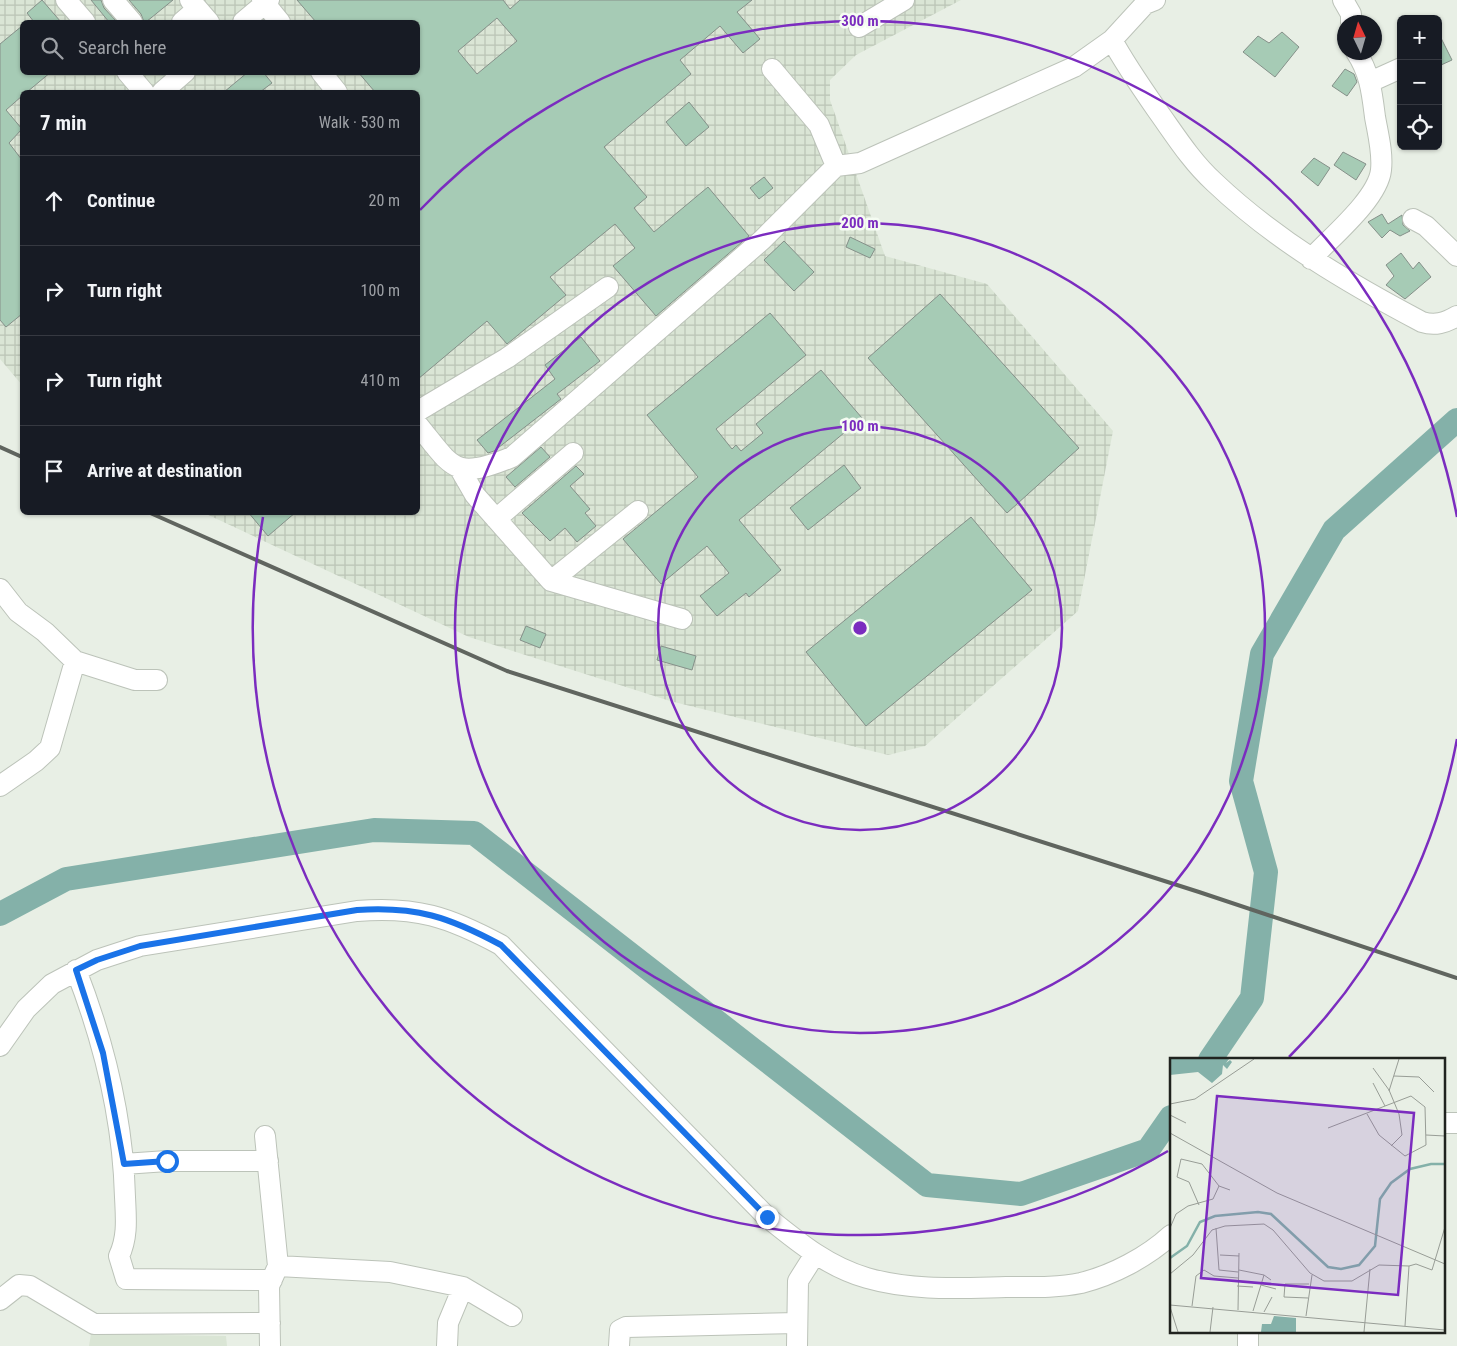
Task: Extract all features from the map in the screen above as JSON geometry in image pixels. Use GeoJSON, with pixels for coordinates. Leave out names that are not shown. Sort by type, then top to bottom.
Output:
{"type":"FeatureCollection","features":[{"type":"Feature","properties":{"kind":"street"},"geometry":{"type":"LineString","coordinates":[[66,0],[83,20]]}},
{"type":"Feature","properties":{"kind":"street"},"geometry":{"type":"LineString","coordinates":[[113,0],[130,20]]}},
{"type":"Feature","properties":{"kind":"street"},"geometry":{"type":"LineString","coordinates":[[859,27],[904,0]]}},
{"type":"Feature","properties":{"kind":"street"},"geometry":{"type":"LineString","coordinates":[[420,428],[449,464],[460,469],[483,469],[512,457],[762,240],[836,166],[860,163],[1074,67],[1112,40],[1145,4],[1154,0]]}},
{"type":"Feature","properties":{"kind":"street"},"geometry":{"type":"LineString","coordinates":[[1343,0],[1351,15]]}},
{"type":"Feature","properties":{"kind":"street"},"geometry":{"type":"LineString","coordinates":[[245,20],[265,1],[279,20]]}},
{"type":"Feature","properties":{"kind":"street"},"geometry":{"type":"LineString","coordinates":[[185,20],[199,10]]}},
{"type":"Feature","properties":{"kind":"street"},"geometry":{"type":"LineString","coordinates":[[1112,40],[1128,68],[1197,164],[1213,182],[1251,214],[1311,259],[1356,287],[1422,322],[1431,325],[1440,324],[1457,316]]}},
{"type":"Feature","properties":{"kind":"street"},"geometry":{"type":"LineString","coordinates":[[1311,259],[1366,200],[1378,180],[1381,170],[1370,82],[1360,60]]}},
{"type":"Feature","properties":{"kind":"street"},"geometry":{"type":"LineString","coordinates":[[772,69],[819,126],[836,166]]}},
{"type":"Feature","properties":{"kind":"street"},"geometry":{"type":"LineString","coordinates":[[1370,82],[1397,70]]}},
{"type":"Feature","properties":{"kind":"street"},"geometry":{"type":"LineString","coordinates":[[130,75],[142,90]]}},
{"type":"Feature","properties":{"kind":"street"},"geometry":{"type":"LineString","coordinates":[[164,90],[179,75]]}},
{"type":"Feature","properties":{"kind":"street"},"geometry":{"type":"LineString","coordinates":[[323,75],[335,90]]}},
{"type":"Feature","properties":{"kind":"street"},"geometry":{"type":"LineString","coordinates":[[1413,220],[1426,226],[1457,256]]}},
{"type":"Feature","properties":{"kind":"street"},"geometry":{"type":"LineString","coordinates":[[420,410],[508,358],[608,287]]}},
{"type":"Feature","properties":{"kind":"street"},"geometry":{"type":"LineString","coordinates":[[496,519],[572,453]]}},
{"type":"Feature","properties":{"kind":"street"},"geometry":{"type":"LineString","coordinates":[[460,469],[475,494],[551,581],[682,619]]}},
{"type":"Feature","properties":{"kind":"street"},"geometry":{"type":"LineString","coordinates":[[551,581],[638,511]]}},
{"type":"Feature","properties":{"kind":"street"},"geometry":{"type":"LineString","coordinates":[[0,589],[18,612],[45,632],[75,661],[135,680],[157,680]]}},
{"type":"Feature","properties":{"kind":"street"},"geometry":{"type":"LineString","coordinates":[[0,786],[36,761],[50,748],[75,661]]}},
{"type":"Feature","properties":{"kind":"street"},"geometry":{"type":"LineString","coordinates":[[0,1046],[26,1010],[52,984],[97,960],[140,946],[357,910],[388,908],[426,913],[454,921],[501,945],[519,961],[767,1217],[815,1254],[866,1278],[904,1286],[944,1289],[1048,1287],[1081,1283],[1112,1272],[1140,1258],[1170,1236]]}},
{"type":"Feature","properties":{"kind":"street"},"geometry":{"type":"LineString","coordinates":[[76,970],[103,1053],[124,1164],[125,1242],[119,1256],[126,1279],[275,1273],[390,1272],[463,1287],[512,1316]]}},
{"type":"Feature","properties":{"kind":"street"},"geometry":{"type":"LineString","coordinates":[[1444,1123],[1457,1123]]}},
{"type":"Feature","properties":{"kind":"street"},"geometry":{"type":"LineString","coordinates":[[265,1136],[275,1273],[269,1286],[270,1346]]}},
{"type":"Feature","properties":{"kind":"street"},"geometry":{"type":"LineString","coordinates":[[124,1164],[167,1161],[268,1161]]}},
{"type":"Feature","properties":{"kind":"street"},"geometry":{"type":"LineString","coordinates":[[797,1346],[798,1281],[815,1254]]}},
{"type":"Feature","properties":{"kind":"street"},"geometry":{"type":"LineString","coordinates":[[0,1300],[19,1285],[30,1286],[94,1324],[270,1323]]}},
{"type":"Feature","properties":{"kind":"street"},"geometry":{"type":"LineString","coordinates":[[447,1346],[448,1323],[463,1287]]}},
{"type":"Feature","properties":{"kind":"street"},"geometry":{"type":"LineString","coordinates":[[619,1346],[620,1330],[626,1327],[797,1324]]}},
{"type":"Feature","properties":{"kind":"shaded area"},"geometry":{"type":"Polygon","coordinates":[[[0,0],[961,0],[856,55],[830,80],[830,100],[885,256],[987,284],[1113,431],[1078,611],[925,746],[888,755],[670,701],[469,637],[208,515],[420,515],[420,90],[20,90],[20,383],[0,359],[0,0]]]}},
{"type":"Feature","properties":{"kind":"shaded area"},"geometry":{"type":"Polygon","coordinates":[[[91,1334],[226,1336],[227,1346],[89,1346],[91,1334]]]}},
{"type":"Feature","properties":{"kind":"building"},"geometry":{"type":"Polygon","coordinates":[[[42,0],[59,20],[32,20],[27,13],[42,0]]]}},
{"type":"Feature","properties":{"kind":"building"},"geometry":{"type":"Polygon","coordinates":[[[91,0],[101,0],[104,8],[115,20],[107,20],[91,0]]]}},
{"type":"Feature","properties":{"kind":"building"},"geometry":{"type":"Polygon","coordinates":[[[129,0],[173,0],[148,20],[143,20],[141,14],[129,0]]]}},
{"type":"Feature","properties":{"kind":"building"},"geometry":{"type":"Polygon","coordinates":[[[297,0],[503,0],[510,9],[520,0],[752,0],[737,12],[760,39],[743,53],[720,26],[680,60],[691,74],[604,147],[647,197],[634,208],[654,232],[708,187],[749,236],[656,316],[613,266],[635,248],[615,224],[550,277],[566,295],[507,344],[487,321],[420,377],[420,90],[373,90],[361,75],[420,75],[420,20],[314,20],[297,0]],[[497,18],[458,51],[477,74],[517,41],[497,18]]]}},
{"type":"Feature","properties":{"kind":"building"},"geometry":{"type":"Polygon","coordinates":[[[20,28],[20,75],[47,75],[29,90],[20,90],[20,98],[6,110],[20,127],[20,131],[9,143],[20,157],[20,316],[6,327],[0,320],[0,44],[20,28]]]}},
{"type":"Feature","properties":{"kind":"building"},"geometry":{"type":"Polygon","coordinates":[[[1282,32],[1299,47],[1275,77],[1243,52],[1258,36],[1269,43],[1282,32]]]}},
{"type":"Feature","properties":{"kind":"building"},"geometry":{"type":"Polygon","coordinates":[[[1442,40],[1452,60],[1442,65],[1442,40]]]}},
{"type":"Feature","properties":{"kind":"building"},"geometry":{"type":"Polygon","coordinates":[[[1345,69],[1354,74],[1357,82],[1347,96],[1332,86],[1345,69]]]}},
{"type":"Feature","properties":{"kind":"building"},"geometry":{"type":"Polygon","coordinates":[[[244,75],[265,75],[272,83],[263,90],[226,90],[244,75]]]}},
{"type":"Feature","properties":{"kind":"building"},"geometry":{"type":"Polygon","coordinates":[[[689,102],[709,127],[686,146],[666,122],[689,102]]]}},
{"type":"Feature","properties":{"kind":"building"},"geometry":{"type":"Polygon","coordinates":[[[1343,152],[1366,164],[1356,180],[1334,165],[1343,152]]]}},
{"type":"Feature","properties":{"kind":"building"},"geometry":{"type":"Polygon","coordinates":[[[1314,158],[1330,168],[1318,186],[1301,172],[1314,158]]]}},
{"type":"Feature","properties":{"kind":"building"},"geometry":{"type":"Polygon","coordinates":[[[764,177],[773,188],[759,199],[750,188],[764,177]]]}},
{"type":"Feature","properties":{"kind":"building"},"geometry":{"type":"Polygon","coordinates":[[[1382,214],[1388,224],[1402,215],[1403,225],[1410,231],[1400,236],[1390,230],[1382,238],[1368,222],[1382,214]]]}},
{"type":"Feature","properties":{"kind":"building"},"geometry":{"type":"Polygon","coordinates":[[[850,237],[875,249],[870,258],[846,247],[850,237]]]}},
{"type":"Feature","properties":{"kind":"building"},"geometry":{"type":"Polygon","coordinates":[[[784,241],[814,272],[794,291],[764,260],[784,241]]]}},
{"type":"Feature","properties":{"kind":"building"},"geometry":{"type":"Polygon","coordinates":[[[1401,253],[1413,269],[1419,262],[1431,277],[1405,299],[1386,285],[1394,276],[1386,265],[1401,253]]]}},
{"type":"Feature","properties":{"kind":"building"},"geometry":{"type":"Polygon","coordinates":[[[940,294],[1079,448],[1007,513],[868,358],[940,294]]]}},
{"type":"Feature","properties":{"kind":"building"},"geometry":{"type":"Polygon","coordinates":[[[770,313],[806,355],[716,429],[732,449],[736,445],[741,451],[763,433],[756,424],[821,370],[862,418],[739,520],[781,570],[749,597],[746,593],[717,616],[700,596],[729,573],[707,546],[661,584],[623,539],[698,477],[647,415],[770,313]]]}},
{"type":"Feature","properties":{"kind":"building"},"geometry":{"type":"Polygon","coordinates":[[[581,337],[600,361],[557,394],[561,399],[494,451],[488,453],[477,440],[555,379],[545,365],[581,337]]]}},
{"type":"Feature","properties":{"kind":"building"},"geometry":{"type":"Polygon","coordinates":[[[541,447],[550,457],[515,487],[506,477],[541,447]]]}},
{"type":"Feature","properties":{"kind":"building"},"geometry":{"type":"Polygon","coordinates":[[[844,465],[861,488],[808,530],[790,508],[844,465]]]}},
{"type":"Feature","properties":{"kind":"building"},"geometry":{"type":"Polygon","coordinates":[[[576,466],[584,474],[570,486],[590,509],[585,513],[596,526],[577,542],[565,528],[550,541],[522,513],[576,466]]]}},
{"type":"Feature","properties":{"kind":"building"},"geometry":{"type":"Polygon","coordinates":[[[250,515],[292,515],[268,536],[250,515]]]}},
{"type":"Feature","properties":{"kind":"building"},"geometry":{"type":"Polygon","coordinates":[[[971,517],[1032,590],[866,726],[806,652],[971,517]]]}},
{"type":"Feature","properties":{"kind":"building"},"geometry":{"type":"Polygon","coordinates":[[[526,626],[546,634],[540,648],[520,640],[526,626]]]}},
{"type":"Feature","properties":{"kind":"building"},"geometry":{"type":"Polygon","coordinates":[[[661,646],[696,656],[692,670],[657,660],[661,646]]]}},
{"type":"Feature","properties":{"kind":"waterway"},"geometry":{"type":"LineString","coordinates":[[1211,1058],[1252,998],[1266,872],[1241,781],[1262,654],[1334,530],[1457,420]]}},
{"type":"Feature","properties":{"kind":"waterway"},"geometry":{"type":"LineString","coordinates":[[0,914],[66,879],[374,830],[474,833],[927,1185],[1021,1194],[1148,1150],[1170,1118]]}},
{"type":"Feature","properties":{"kind":"railway"},"geometry":{"type":"LineString","coordinates":[[0,447],[20,456]]}},
{"type":"Feature","properties":{"kind":"railway"},"geometry":{"type":"LineString","coordinates":[[155,515],[507,671],[1199,892],[1457,978]]}},
{"type":"Feature","properties":{"kind":"route"},"geometry":{"type":"LineString","coordinates":[[167,1161],[124,1164],[116,1113],[103,1053],[85,992],[76,970],[97,960],[140,946],[357,910],[388,908],[426,913],[454,921],[501,945],[519,961],[767,1217]]}}]}
